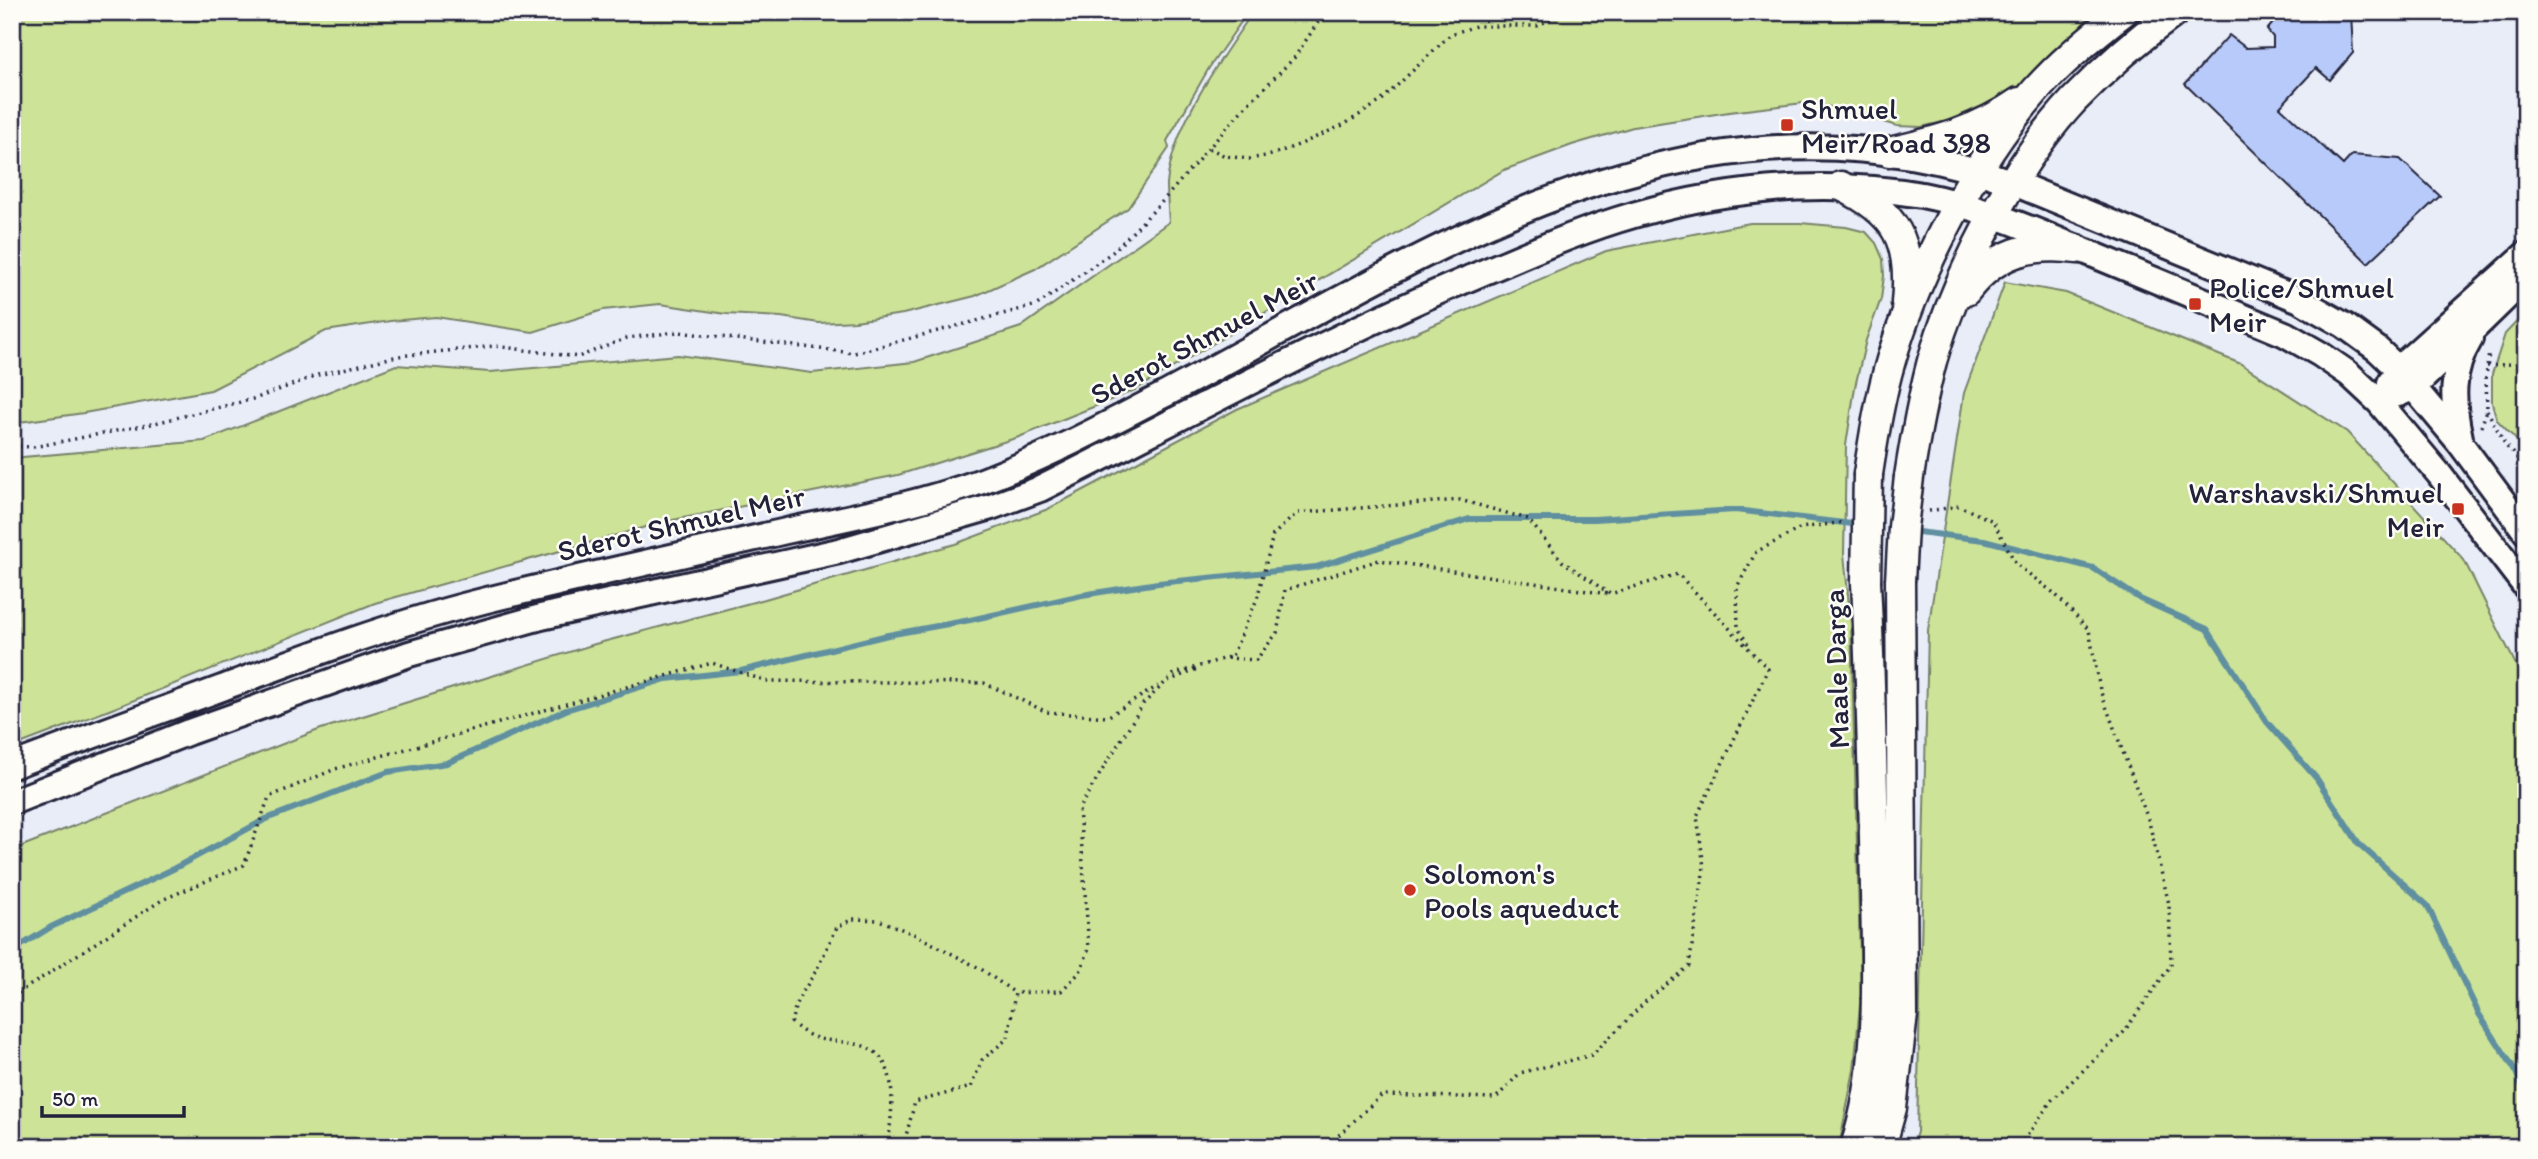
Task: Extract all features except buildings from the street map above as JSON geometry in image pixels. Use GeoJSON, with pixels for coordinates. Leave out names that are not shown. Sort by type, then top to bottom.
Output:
{"type":"FeatureCollection","features":[{"type":"Feature","properties":{"kind":"main road"},"geometry":{"type":"LineString","coordinates":[[1889,152],[1938,141],[1977,128],[2036,90],[2087,40],[2123,12]]}},
{"type":"Feature","properties":{"kind":"main road"},"geometry":{"type":"LineString","coordinates":[[1881,1147],[1892,1108],[1903,1014],[1900,581],[1903,527],[1920,414],[1932,361],[1949,312],[1995,216],[2041,140],[2073,101],[2112,64],[2175,12]]}},
{"type":"Feature","properties":{"kind":"main road","name":"Maale Darga"},"geometry":{"type":"LineString","coordinates":[[1855,1147],[1871,1077],[1876,1003],[1872,711],[1866,582],[1868,474],[1876,420],[1891,360],[1905,320],[1938,243],[1979,171],[2036,90]]}},
{"type":"Feature","properties":{"kind":"main road","name":"Sderot Shmuel Meir"},"geometry":{"type":"LineString","coordinates":[[12,766],[312,654],[470,604],[881,510],[984,480],[1126,415],[1467,234],[1519,210],[1574,189],[1661,164],[1733,151],[1793,147],[1853,148],[1939,160],[2014,183],[2300,300],[2344,325],[2377,349],[2406,378],[2465,449],[2526,532]]}},
{"type":"Feature","properties":{"kind":"main road"},"geometry":{"type":"LineString","coordinates":[[1841,186],[1881,209],[1897,230],[1907,266],[1905,320]]}},
{"type":"Feature","properties":{"kind":"main road","name":"Sderot Shmuel Meir"},"geometry":{"type":"LineString","coordinates":[[12,802],[189,732],[409,654],[541,617],[839,551],[991,508],[1040,489],[1393,312],[1529,253],[1616,220],[1718,196],[1772,188],[1841,186],[1924,196],[1960,204],[2285,334],[2349,374],[2379,402],[2439,474],[2526,587]]}},
{"type":"Feature","properties":{"kind":"main road"},"geometry":{"type":"LineString","coordinates":[[1949,312],[1970,285],[2008,254],[2028,248],[2054,246],[2077,249]]}},
{"type":"Feature","properties":{"kind":"main road"},"geometry":{"type":"LineString","coordinates":[[2379,402],[2406,378],[2526,254]]}},
{"type":"Feature","properties":{"kind":"main road"},"geometry":{"type":"LineString","coordinates":[[2465,449],[2453,407],[2454,379],[2462,353],[2485,333],[2526,278]]}},
{"type":"Feature","properties":{"kind":"main road"},"geometry":{"type":"LineString","coordinates":[[2406,378],[2485,333]]}},
{"type":"Feature","properties":{"kind":"path"},"geometry":{"type":"LineString","coordinates":[[12,446],[33,447],[147,425],[257,398],[318,374],[398,356],[495,346],[578,357],[627,338],[678,332],[854,353],[1037,305],[1114,251],[1160,204],[1243,108],[1294,58],[1325,12]]}},
{"type":"Feature","properties":{"kind":"path"},"geometry":{"type":"LineString","coordinates":[[1209,148],[1225,156],[1249,159],[1272,155],[1301,144],[1345,124],[1381,101],[1451,34],[1476,26],[1537,26],[1564,12]]}},
{"type":"Feature","properties":{"kind":"path"},"geometry":{"type":"LineString","coordinates":[[2485,333],[2487,410],[2507,446],[2526,468]]}},
{"type":"Feature","properties":{"kind":"path"},"geometry":{"type":"LineString","coordinates":[[2487,366],[2523,363],[2526,360]]}},
{"type":"Feature","properties":{"kind":"path"},"geometry":{"type":"LineString","coordinates":[[2465,449],[2487,410]]}},
{"type":"Feature","properties":{"kind":"path"},"geometry":{"type":"LineString","coordinates":[[888,1147],[893,1097],[887,1067],[879,1055],[858,1044],[806,1036],[791,1022],[797,1001],[816,971],[837,927],[853,919],[878,920],[916,935],[972,964],[1015,993],[1061,991],[1080,972],[1089,949],[1079,808],[1143,704],[1165,682],[1174,674],[1232,656],[1257,599],[1273,535],[1297,513],[1460,500],[1528,519],[1562,561],[1610,594]]}},
{"type":"Feature","properties":{"kind":"path"},"geometry":{"type":"LineString","coordinates":[[1919,512],[1959,506],[1993,522],[2016,564],[2055,594],[2089,630],[2101,690],[2149,822],[2169,904],[2171,965],[2123,1033],[2052,1100],[2022,1143],[2025,1147]]}},
{"type":"Feature","properties":{"kind":"path"},"geometry":{"type":"LineString","coordinates":[[1752,651],[1738,628],[1737,587],[1756,552],[1801,528],[1852,521]]}},
{"type":"Feature","properties":{"kind":"path"},"geometry":{"type":"LineString","coordinates":[[1224,658],[1256,660],[1277,632],[1285,590],[1379,561],[1610,594],[1678,574],[1768,669],[1697,816],[1704,867],[1689,966],[1645,1002],[1592,1055],[1520,1073],[1496,1098],[1382,1095],[1326,1147]]}},
{"type":"Feature","properties":{"kind":"path"},"geometry":{"type":"LineString","coordinates":[[12,997],[162,900],[244,865],[269,797],[335,769],[712,663],[766,681],[984,683],[1047,712],[1107,717],[1165,682]]}},
{"type":"Feature","properties":{"kind":"path"},"geometry":{"type":"LineString","coordinates":[[903,1147],[915,1102],[971,1087],[982,1060],[1008,1038],[1015,993]]}},
{"type":"Feature","properties":{"kind":"green space"},"geometry":{"type":"Polygon","coordinates":[[[12,12],[1248,12],[1209,68],[1167,141],[1169,148],[1128,208],[1035,269],[975,296],[903,314],[819,323],[660,304],[603,310],[533,332],[436,317],[390,321],[326,331],[211,390],[12,423],[12,12]]]}},
{"type":"Feature","properties":{"kind":"green space"},"geometry":{"type":"Polygon","coordinates":[[[1253,12],[2093,12],[2040,75],[2020,90],[1947,121],[1921,127],[1897,126],[1812,102],[1633,127],[1572,145],[1504,170],[1135,390],[1019,437],[898,475],[663,522],[375,603],[12,747],[12,458],[204,441],[396,365],[490,372],[678,355],[812,373],[914,362],[1021,327],[1169,222],[1167,184],[1178,140],[1200,94],[1253,12]]]}},
{"type":"Feature","properties":{"kind":"green space"},"geometry":{"type":"Polygon","coordinates":[[[1750,223],[1800,223],[1846,227],[1866,232],[1876,243],[1883,259],[1881,299],[1866,340],[1846,445],[1844,554],[1851,623],[1861,993],[1854,1070],[1839,1147],[12,1147],[12,850],[321,729],[595,644],[765,599],[955,544],[1048,509],[1237,409],[1606,251],[1750,223]]]}},
{"type":"Feature","properties":{"kind":"green space"},"geometry":{"type":"Polygon","coordinates":[[[2005,282],[2066,293],[2241,364],[2347,432],[2464,560],[2526,685],[2526,1147],[1912,1147],[1917,1132],[1928,630],[1964,393],[2005,282]]]}},
{"type":"Feature","properties":{"kind":"green space"},"geometry":{"type":"Polygon","coordinates":[[[2526,312],[2526,450],[2497,420],[2492,403],[2492,374],[2505,334],[2526,312]]]}},
{"type":"Feature","properties":{"kind":"waterway"},"geometry":{"type":"LineString","coordinates":[[12,951],[51,927],[173,869],[266,819],[388,772],[447,763],[566,710],[666,679],[741,671],[888,635],[1082,595],[1158,583],[1316,567],[1469,519],[1595,519],[1735,510],[1861,525]]}},
{"type":"Feature","properties":{"kind":"waterway"},"geometry":{"type":"LineString","coordinates":[[1910,531],[1984,540],[2093,568],[2140,599],[2207,629],[2267,722],[2317,779],[2359,844],[2427,905],[2479,1014],[2515,1070],[2526,1095]]}},
{"type":"Feature","properties":{"kind":"place","name":"Shmuel Meir/Road 398"},"geometry":{"type":"Point","coordinates":[1787,125]}},
{"type":"Feature","properties":{"kind":"place","name":"Police/Shmuel Meir"},"geometry":{"type":"Point","coordinates":[2195,304]}},
{"type":"Feature","properties":{"kind":"place","name":"Warshavski/Shmuel Meir"},"geometry":{"type":"Point","coordinates":[2458,509]}},
{"type":"Feature","properties":{"kind":"place","name":"Solomon's Pools aqueduct"},"geometry":{"type":"Point","coordinates":[1410,890]}}]}
